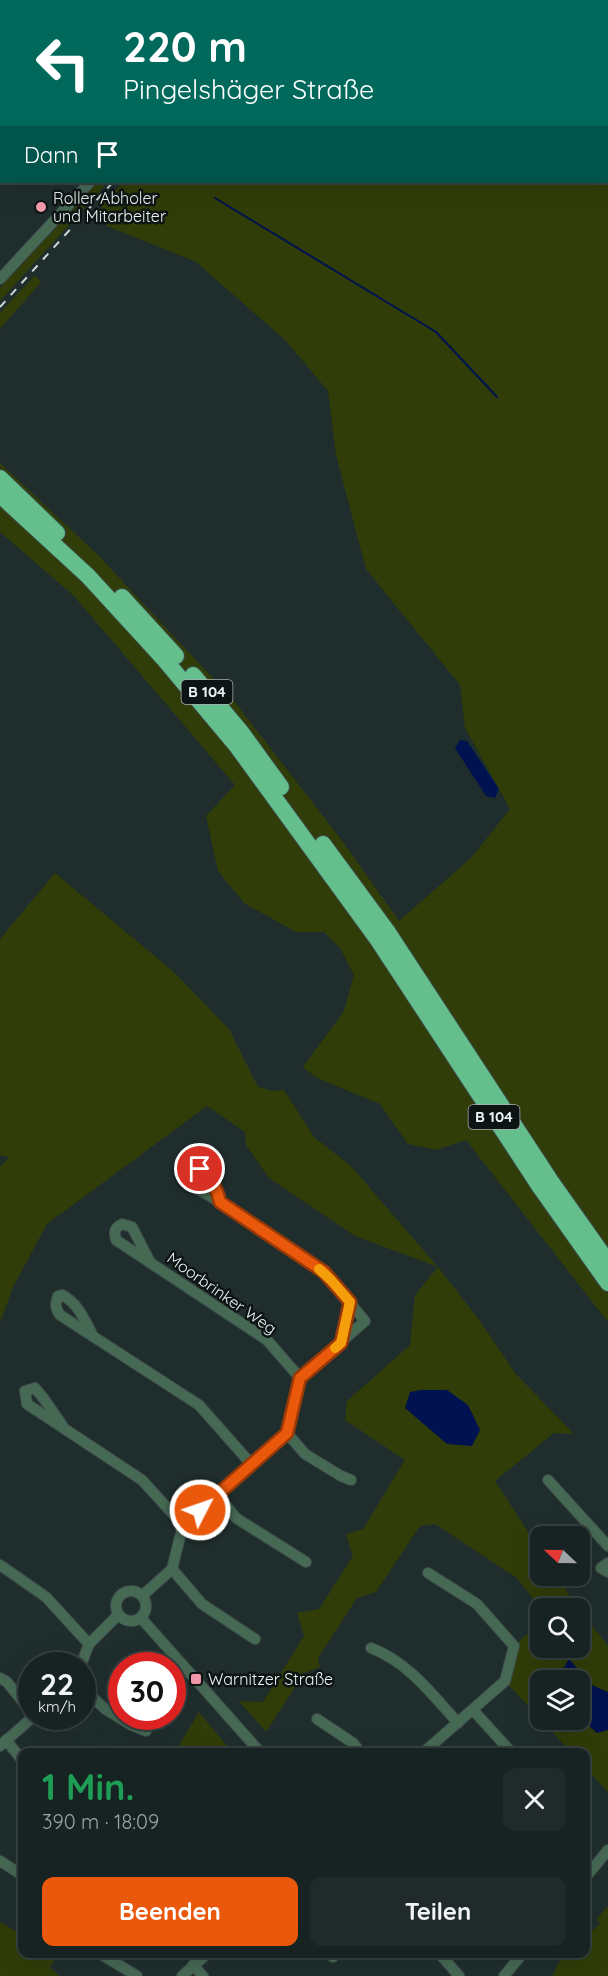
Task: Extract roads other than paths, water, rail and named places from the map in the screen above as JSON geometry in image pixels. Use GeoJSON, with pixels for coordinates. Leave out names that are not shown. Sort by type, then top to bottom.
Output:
{"type":"FeatureCollection","features":[{"type":"Feature","properties":{"kind":"highway","name":"B 104"},"geometry":{"type":"LineString","coordinates":[[0,478],[77,551],[152,628],[241,732],[608,1262]]}},
{"type":"Feature","properties":{"kind":"highway","name":"B 104"},"geometry":{"type":"LineString","coordinates":[[0,495],[88,576],[164,659],[236,745],[385,941],[540,1187],[608,1283]]}},
{"type":"Feature","properties":{"kind":"street"},"geometry":{"type":"LineString","coordinates":[[0,279],[89,183]]}},
{"type":"Feature","properties":{"kind":"street"},"geometry":{"type":"LineString","coordinates":[[142,1596],[172,1569],[183,1525],[287,1433],[300,1378],[365,1321],[324,1272],[220,1202]]}},
{"type":"Feature","properties":{"kind":"street","name":"Moorbrinker Weg"},"geometry":{"type":"LineString","coordinates":[[150,1262],[267,1340],[300,1378]]}},
{"type":"Feature","properties":{"kind":"street"},"geometry":{"type":"LineString","coordinates":[[341,1343],[350,1302]]}},
{"type":"Feature","properties":{"kind":"street"},"geometry":{"type":"LineString","coordinates":[[92,1334],[199,1405],[252,1465]]}},
{"type":"Feature","properties":{"kind":"street"},"geometry":{"type":"LineString","coordinates":[[62,1425],[142,1480],[183,1525]]}},
{"type":"Feature","properties":{"kind":"street"},"geometry":{"type":"LineString","coordinates":[[287,1433],[305,1454],[351,1480]]}},
{"type":"Feature","properties":{"kind":"street"},"geometry":{"type":"LineString","coordinates":[[548,1480],[608,1546]]}},
{"type":"Feature","properties":{"kind":"street"},"geometry":{"type":"LineString","coordinates":[[218,1494],[236,1518],[306,1562]]}},
{"type":"Feature","properties":{"kind":"street"},"geometry":{"type":"LineString","coordinates":[[608,1563],[601,1568],[608,1572]]}},
{"type":"Feature","properties":{"kind":"street"},"geometry":{"type":"LineString","coordinates":[[0,1564],[46,1597],[89,1644]]}},
{"type":"Feature","properties":{"kind":"street"},"geometry":{"type":"LineString","coordinates":[[172,1569],[202,1604],[255,1639]]}},
{"type":"Feature","properties":{"kind":"street"},"geometry":{"type":"LineString","coordinates":[[428,1573],[477,1604],[514,1646],[505,1681],[429,1748]]}},
{"type":"Feature","properties":{"kind":"street"},"geometry":{"type":"LineString","coordinates":[[132,1591],[142,1596],[146,1607],[141,1618],[129,1622],[118,1615],[116,1605],[118,1593],[132,1591]]}},
{"type":"Feature","properties":{"kind":"street"},"geometry":{"type":"LineString","coordinates":[[86,1652],[89,1644],[118,1615]]}},
{"type":"Feature","properties":{"kind":"street"},"geometry":{"type":"LineString","coordinates":[[141,1618],[256,1748]]}},
{"type":"Feature","properties":{"kind":"street"},"geometry":{"type":"LineString","coordinates":[[371,1648],[381,1652],[417,1677],[458,1723]]}},
{"type":"Feature","properties":{"kind":"street"},"geometry":{"type":"LineString","coordinates":[[0,1678],[7,1682],[18,1696]]}},
{"type":"Feature","properties":{"kind":"street"},"geometry":{"type":"LineString","coordinates":[[96,1700],[105,1709],[131,1725],[146,1731]]}},
{"type":"Feature","properties":{"kind":"street"},"geometry":{"type":"LineString","coordinates":[[473,1710],[507,1748]]}},
{"type":"Feature","properties":{"kind":"street"},"geometry":{"type":"LineString","coordinates":[[317,1719],[357,1748]]}},
{"type":"Feature","properties":{"kind":"street"},"geometry":{"type":"LineString","coordinates":[[18,1728],[3,1743],[18,1756]]}},
{"type":"Feature","properties":{"kind":"street"},"geometry":{"type":"LineString","coordinates":[[590,1872],[608,1850]]}},
{"type":"Feature","properties":{"kind":"street"},"geometry":{"type":"LineString","coordinates":[[0,1861],[18,1872]]}},
{"type":"Feature","properties":{"kind":"street"},"geometry":{"type":"LineString","coordinates":[[107,1958],[137,1976]]}},
{"type":"Feature","properties":{"kind":"street"},"geometry":{"type":"LineString","coordinates":[[182,1976],[202,1958]]}},
{"type":"Feature","properties":{"kind":"street"},"geometry":{"type":"LineString","coordinates":[[443,1958],[459,1976]]}},
{"type":"Feature","properties":{"kind":"street"},"geometry":{"type":"LineString","coordinates":[[504,1976],[519,1958]]}},
{"type":"Feature","properties":{"kind":"street"},"geometry":{"type":"LineString","coordinates":[[194,1965],[203,1976]]}},
{"type":"Feature","properties":{"kind":"waterway"},"geometry":{"type":"LineString","coordinates":[[215,198],[436,332],[497,397]]}},
{"type":"Feature","properties":{"kind":"railway"},"geometry":{"type":"LineString","coordinates":[[0,307],[112,183]]}},
{"type":"Feature","properties":{"kind":"place","name":"Roller Abholer und Mitarbeiter"},"geometry":{"type":"Point","coordinates":[41,207]}},
{"type":"Feature","properties":{"kind":"place","name":"Warnitzer Straße"},"geometry":{"type":"Point","coordinates":[196,1679]}}]}
